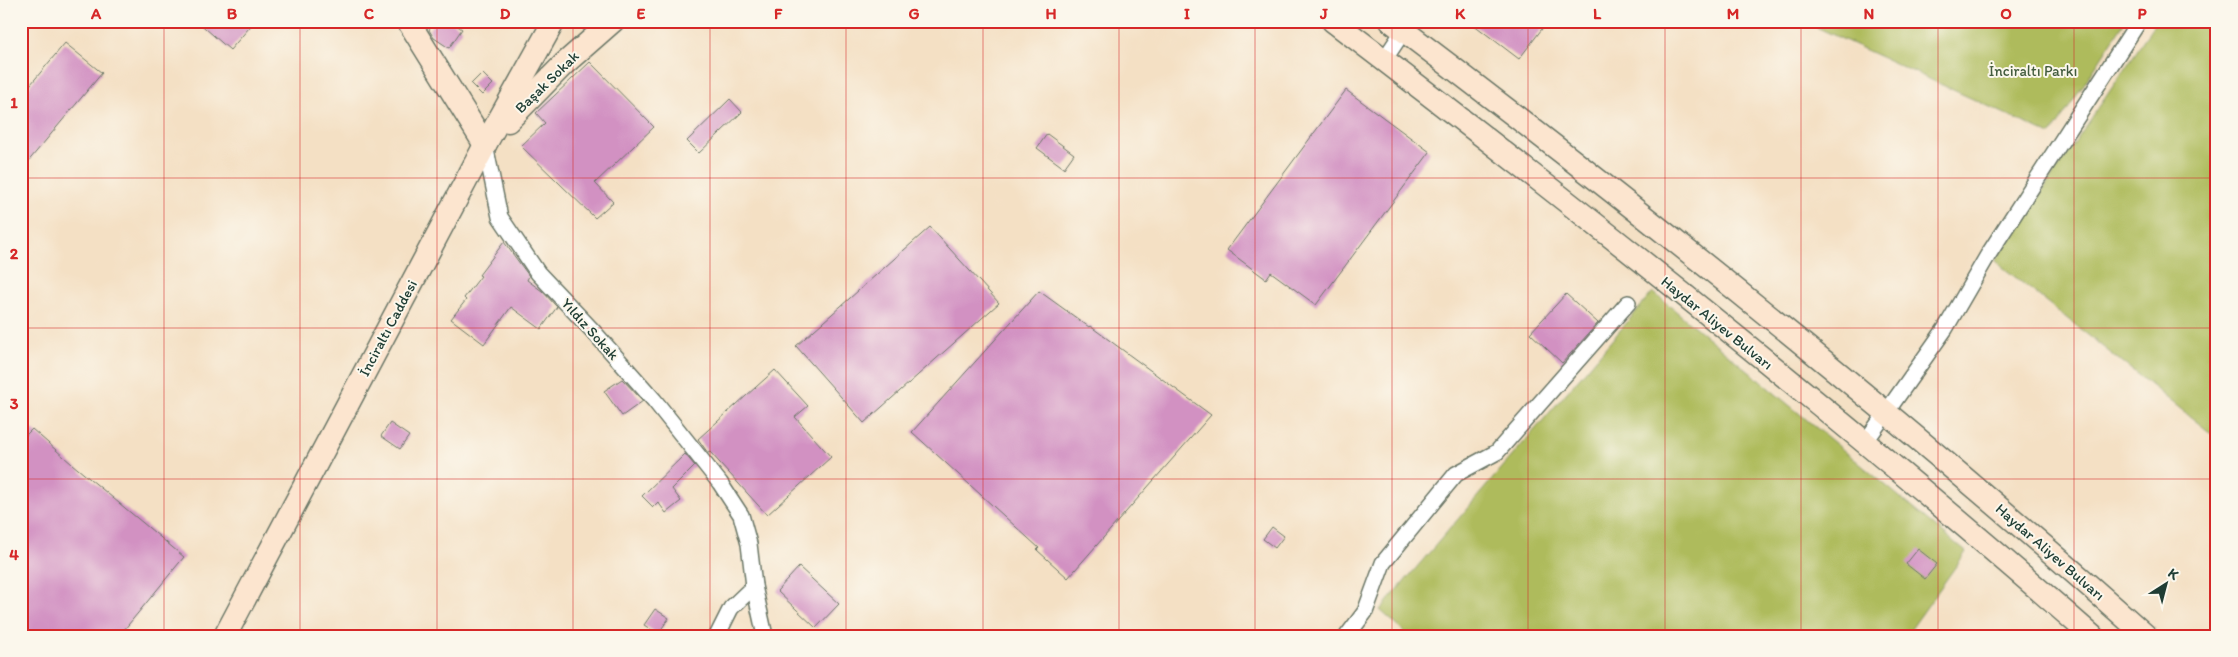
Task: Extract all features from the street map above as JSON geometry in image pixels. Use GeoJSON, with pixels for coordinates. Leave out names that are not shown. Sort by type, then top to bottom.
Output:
{"type":"FeatureCollection","features":[{"type":"Feature","properties":{"kind":"main road","name":"Yıldız Sokak"},"geometry":{"type":"LineString","coordinates":[[408,21],[485,145]]}},
{"type":"Feature","properties":{"kind":"main road","name":"İnciraltı Caddesi"},"geometry":{"type":"LineString","coordinates":[[225,636],[485,145],[554,21]]}},
{"type":"Feature","properties":{"kind":"main road","name":"Başak Sokak"},"geometry":{"type":"LineString","coordinates":[[485,145],[542,85],[613,21]]}},
{"type":"Feature","properties":{"kind":"main road","name":"Haydar Aliyev Bulvarı"},"geometry":{"type":"LineString","coordinates":[[1333,21],[1491,141],[1866,441],[2092,636]]}},
{"type":"Feature","properties":{"kind":"main road","name":"Haydar Aliyev Bulvarı"},"geometry":{"type":"LineString","coordinates":[[1402,25],[1666,234],[1887,413],[2146,636]]}},
{"type":"Feature","properties":{"kind":"street"},"geometry":{"type":"LineString","coordinates":[[1866,441],[1945,330],[1988,255],[2139,21]]}},
{"type":"Feature","properties":{"kind":"street"},"geometry":{"type":"LineString","coordinates":[[1384,60],[1402,25]]}},
{"type":"Feature","properties":{"kind":"street","name":"Yıldız Sokak"},"geometry":{"type":"LineString","coordinates":[[485,145],[500,217],[538,273],[654,400],[720,483],[741,515],[749,544],[754,586],[765,636]]}},
{"type":"Feature","properties":{"kind":"street"},"geometry":{"type":"LineString","coordinates":[[1347,636],[1365,612],[1383,563],[1456,474],[1497,452],[1628,303]]}},
{"type":"Feature","properties":{"kind":"street"},"geometry":{"type":"LineString","coordinates":[[717,636],[731,608],[754,586]]}},
{"type":"Feature","properties":{"kind":"green space","name":"İnciraltı Parkı"},"geometry":{"type":"Polygon","coordinates":[[[1803,21],[2125,21],[2051,135],[1803,21]]]}},
{"type":"Feature","properties":{"kind":"green space"},"geometry":{"type":"Polygon","coordinates":[[[2157,21],[2217,21],[2217,438],[1995,261],[2157,21]]]}},
{"type":"Feature","properties":{"kind":"green space"},"geometry":{"type":"Polygon","coordinates":[[[1653,292],[1966,552],[1906,636],[1409,636],[1380,610],[1653,292]]]}},
{"type":"Feature","properties":{"kind":"building"},"geometry":{"type":"Polygon","coordinates":[[[197,21],[255,21],[230,50],[197,21]]]}},
{"type":"Feature","properties":{"kind":"building"},"geometry":{"type":"Polygon","coordinates":[[[435,21],[450,21],[462,29],[449,48],[434,38],[429,30],[435,21]]]}},
{"type":"Feature","properties":{"kind":"building"},"geometry":{"type":"Polygon","coordinates":[[[1469,21],[1548,21],[1519,59],[1469,21]]]}},
{"type":"Feature","properties":{"kind":"building"},"geometry":{"type":"Polygon","coordinates":[[[65,43],[102,73],[21,170],[21,96],[65,43]]]}},
{"type":"Feature","properties":{"kind":"building"},"geometry":{"type":"Polygon","coordinates":[[[590,62],[654,127],[595,183],[613,202],[595,218],[521,146],[545,123],[536,113],[590,62]]]}},
{"type":"Feature","properties":{"kind":"building"},"geometry":{"type":"Polygon","coordinates":[[[482,73],[493,84],[482,95],[471,84],[482,73]]]}},
{"type":"Feature","properties":{"kind":"building"},"geometry":{"type":"Polygon","coordinates":[[[1346,90],[1430,152],[1316,305],[1271,272],[1266,279],[1227,250],[1346,90]]]}},
{"type":"Feature","properties":{"kind":"building"},"geometry":{"type":"Polygon","coordinates":[[[730,99],[742,112],[699,153],[687,141],[730,99]]]}},
{"type":"Feature","properties":{"kind":"building"},"geometry":{"type":"Polygon","coordinates":[[[1047,134],[1074,154],[1064,168],[1037,148],[1047,134]]]}},
{"type":"Feature","properties":{"kind":"building"},"geometry":{"type":"Polygon","coordinates":[[[930,227],[999,303],[864,423],[796,346],[930,227]]]}},
{"type":"Feature","properties":{"kind":"building"},"geometry":{"type":"Polygon","coordinates":[[[504,242],[529,276],[527,280],[542,291],[557,307],[541,329],[511,307],[484,344],[451,319],[466,300],[464,298],[481,276],[479,275],[504,242]]]}},
{"type":"Feature","properties":{"kind":"building"},"geometry":{"type":"Polygon","coordinates":[[[1039,291],[1211,415],[1068,578],[1037,550],[1039,548],[912,432],[1039,291]]]}},
{"type":"Feature","properties":{"kind":"building"},"geometry":{"type":"Polygon","coordinates":[[[1566,294],[1598,323],[1562,363],[1530,333],[1566,294]]]}},
{"type":"Feature","properties":{"kind":"building"},"geometry":{"type":"Polygon","coordinates":[[[775,370],[808,406],[795,417],[831,457],[767,515],[710,452],[708,453],[698,439],[775,370]]]}},
{"type":"Feature","properties":{"kind":"building"},"geometry":{"type":"Polygon","coordinates":[[[622,379],[643,401],[622,416],[604,391],[622,379]]]}},
{"type":"Feature","properties":{"kind":"building"},"geometry":{"type":"Polygon","coordinates":[[[390,423],[409,436],[400,449],[381,436],[390,423]]]}},
{"type":"Feature","properties":{"kind":"building"},"geometry":{"type":"Polygon","coordinates":[[[32,429],[184,557],[119,636],[21,636],[21,440],[32,429]]]}},
{"type":"Feature","properties":{"kind":"building"},"geometry":{"type":"Polygon","coordinates":[[[685,454],[695,466],[672,489],[681,501],[666,513],[658,502],[653,507],[642,496],[685,454]]]}},
{"type":"Feature","properties":{"kind":"building"},"geometry":{"type":"Polygon","coordinates":[[[1272,527],[1284,536],[1275,548],[1263,539],[1272,527]]]}},
{"type":"Feature","properties":{"kind":"building"},"geometry":{"type":"Polygon","coordinates":[[[1918,549],[1937,564],[1925,579],[1906,564],[1918,549]]]}},
{"type":"Feature","properties":{"kind":"building"},"geometry":{"type":"Polygon","coordinates":[[[799,567],[839,604],[816,628],[777,591],[799,567]]]}},
{"type":"Feature","properties":{"kind":"building"},"geometry":{"type":"Polygon","coordinates":[[[655,609],[669,618],[658,634],[644,625],[655,609]]]}}]}
